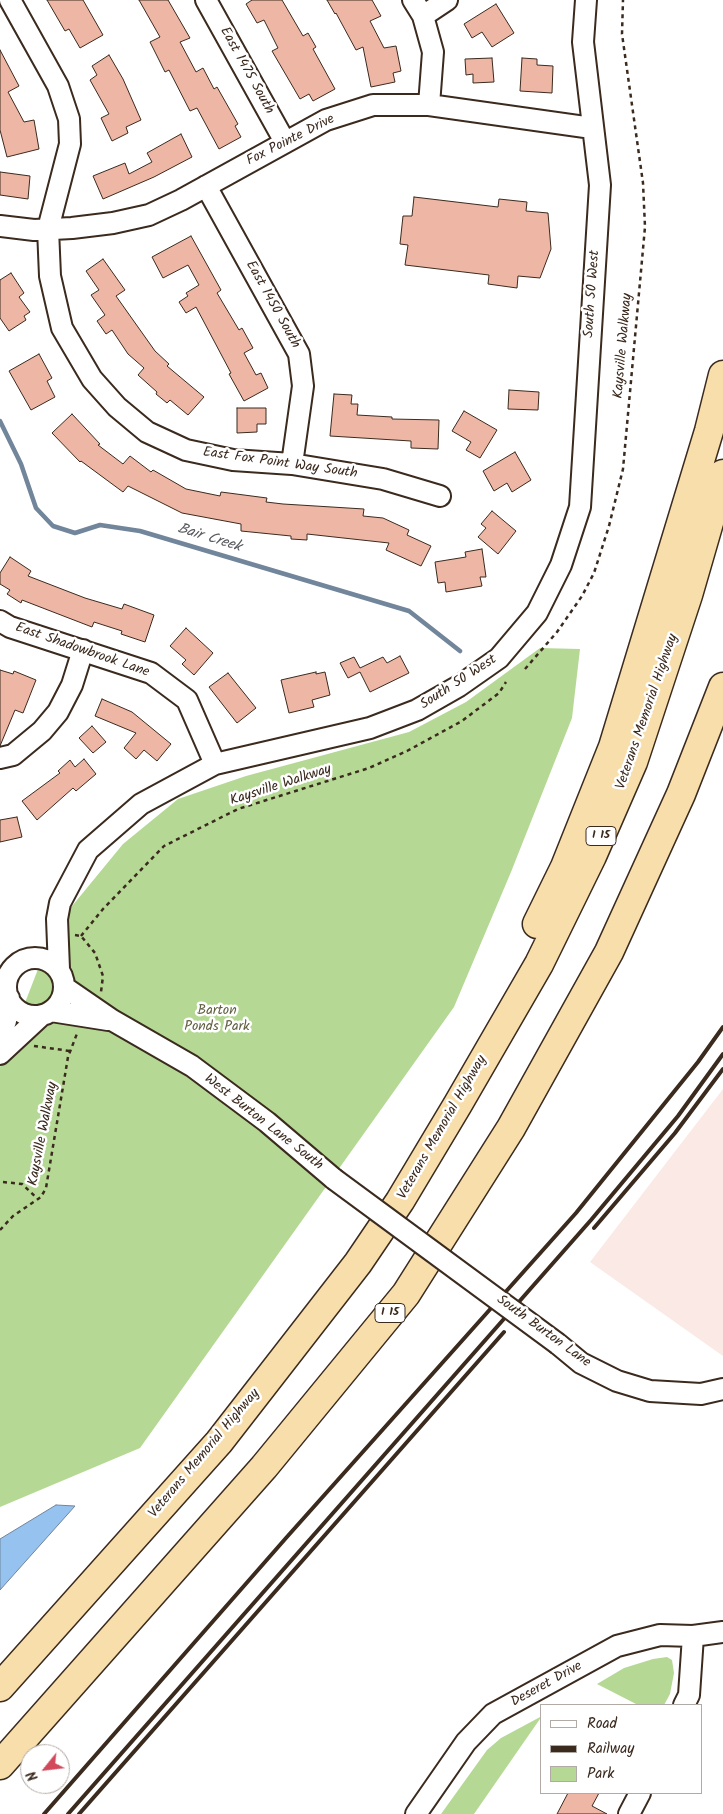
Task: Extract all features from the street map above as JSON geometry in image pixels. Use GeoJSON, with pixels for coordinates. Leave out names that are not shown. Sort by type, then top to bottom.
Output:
{"type":"FeatureCollection","features":[{"type":"Feature","properties":{"kind":"highway"},"geometry":{"type":"LineString","coordinates":[[418,1171],[565,867],[613,747],[709,432],[723,375]]}},
{"type":"Feature","properties":{"kind":"highway","name":"Veterans Memorial Highway"},"geometry":{"type":"LineString","coordinates":[[0,1687],[219,1442],[358,1263],[418,1171],[538,964],[592,856],[622,788],[633,762],[688,595],[723,474]]}},
{"type":"Feature","properties":{"kind":"highway","name":"I 15"},"geometry":{"type":"LineString","coordinates":[[0,1765],[264,1467],[406,1294],[511,1128],[610,952],[682,794],[723,687]]}},
{"type":"Feature","properties":{"kind":"highway"},"geometry":{"type":"LineString","coordinates":[[682,794],[723,705]]}},
{"type":"Feature","properties":{"kind":"street","name":"East Fox Point Way South"},"geometry":{"type":"LineString","coordinates":[[10,0],[58,86],[69,119],[70,144],[48,229],[50,276],[62,328],[92,379],[118,407],[147,432],[186,450],[233,460],[292,464],[384,480],[440,496]]}},
{"type":"Feature","properties":{"kind":"street","name":"East 1475 South"},"geometry":{"type":"LineString","coordinates":[[206,0],[285,142]]}},
{"type":"Feature","properties":{"kind":"street"},"geometry":{"type":"LineString","coordinates":[[430,105],[433,52],[418,8],[447,0]]}},
{"type":"Feature","properties":{"kind":"street","name":"South 50 West"},"geometry":{"type":"LineString","coordinates":[[61,978],[58,919],[60,903],[88,850],[141,804],[215,764],[370,728],[417,710],[459,686],[499,658],[537,613],[561,566],[580,507],[600,185],[583,42],[586,0]]}},
{"type":"Feature","properties":{"kind":"street","name":"Fox Pointe Drive"},"geometry":{"type":"LineString","coordinates":[[0,226],[34,230],[72,228],[113,223],[149,214],[206,186],[326,120],[373,105],[430,105],[592,128]]}},
{"type":"Feature","properties":{"kind":"street","name":"East 1450 South"},"geometry":{"type":"LineString","coordinates":[[206,186],[299,354],[303,386],[292,464]]}},
{"type":"Feature","properties":{"kind":"street","name":"East Shadowbrook Lane"},"geometry":{"type":"LineString","coordinates":[[0,621],[10,627],[152,673],[186,700],[215,764]]}},
{"type":"Feature","properties":{"kind":"street"},"geometry":{"type":"LineString","coordinates":[[0,758],[13,756],[42,731],[58,712],[72,685],[82,650]]}},
{"type":"Feature","properties":{"kind":"street","name":"South 50 West"},"geometry":{"type":"LineString","coordinates":[[14,962],[45,941],[58,919]]}},
{"type":"Feature","properties":{"kind":"street"},"geometry":{"type":"LineString","coordinates":[[0,1036],[6,1021],[5,990],[7,979],[14,962],[44,959],[61,978],[63,996],[0,1054]]}},
{"type":"Feature","properties":{"kind":"street","name":"West Burton Lane South"},"geometry":{"type":"LineString","coordinates":[[61,978],[112,1020],[192,1066],[267,1122],[334,1179],[408,1234]]}},
{"type":"Feature","properties":{"kind":"street"},"geometry":{"type":"LineString","coordinates":[[5,990],[22,1012],[46,1013]]}},
{"type":"Feature","properties":{"kind":"street","name":"West Burton Lane South"},"geometry":{"type":"LineString","coordinates":[[46,1013],[112,1020]]}},
{"type":"Feature","properties":{"kind":"street","name":"South Burton Lane"},"geometry":{"type":"LineString","coordinates":[[408,1234],[581,1363],[618,1381],[650,1391],[701,1394],[723,1389]]}},
{"type":"Feature","properties":{"kind":"street","name":"Deseret Drive"},"geometry":{"type":"LineString","coordinates":[[416,1814],[466,1742],[493,1714],[617,1646],[660,1636],[692,1636],[723,1632]]}},
{"type":"Feature","properties":{"kind":"street"},"geometry":{"type":"LineString","coordinates":[[684,1704],[689,1695],[692,1636]]}},
{"type":"Feature","properties":{"kind":"street"},"geometry":{"type":"LineString","coordinates":[[629,1814],[639,1794]]}},
{"type":"Feature","properties":{"kind":"path","name":"Kaysville Walkway"},"geometry":{"type":"LineString","coordinates":[[525,669],[557,632],[582,596],[594,573],[609,526],[623,469],[644,227],[643,183],[622,34],[623,0]]}},
{"type":"Feature","properties":{"kind":"path","name":"Kaysville Walkway"},"geometry":{"type":"LineString","coordinates":[[81,936],[103,909],[164,846],[238,809],[369,768],[407,752],[462,721],[499,693],[506,682]]}},
{"type":"Feature","properties":{"kind":"path"},"geometry":{"type":"LineString","coordinates":[[71,935],[81,936],[95,953],[103,976],[98,999]]}},
{"type":"Feature","properties":{"kind":"path","name":"Kaysville Walkway"},"geometry":{"type":"LineString","coordinates":[[0,1230],[13,1216],[42,1197],[46,1188],[70,1050],[80,1025]]}},
{"type":"Feature","properties":{"kind":"path"},"geometry":{"type":"LineString","coordinates":[[30,1045],[70,1050]]}},
{"type":"Feature","properties":{"kind":"path"},"geometry":{"type":"LineString","coordinates":[[3,1182],[22,1184],[38,1199]]}},
{"type":"Feature","properties":{"kind":"shaded area"},"geometry":{"type":"Polygon","coordinates":[[[723,1089],[723,1356],[590,1262],[723,1089]]]}},
{"type":"Feature","properties":{"kind":"green space","name":"Barton Ponds Park"},"geometry":{"type":"Polygon","coordinates":[[[540,648],[580,649],[572,718],[511,872],[454,1007],[140,1448],[0,1507],[0,1067],[54,928],[123,844],[178,799],[246,776],[409,732],[466,702],[540,648]]]}},
{"type":"Feature","properties":{"kind":"green space"},"geometry":{"type":"Polygon","coordinates":[[[667,1657],[672,1660],[674,1673],[670,1694],[665,1704],[636,1704],[597,1684],[624,1668],[653,1659],[667,1657]]]}},
{"type":"Feature","properties":{"kind":"green space"},"geometry":{"type":"Polygon","coordinates":[[[540,1717],[474,1814],[441,1814],[487,1750],[501,1738],[540,1717]]]}},
{"type":"Feature","properties":{"kind":"water"},"geometry":{"type":"Polygon","coordinates":[[[56,1505],[75,1506],[0,1590],[0,1539],[56,1505]]]}},
{"type":"Feature","properties":{"kind":"building"},"geometry":{"type":"Polygon","coordinates":[[[47,0],[83,0],[103,35],[80,48],[69,29],[65,31],[47,0]]]}},
{"type":"Feature","properties":{"kind":"building"},"geometry":{"type":"Polygon","coordinates":[[[139,0],[168,0],[190,38],[180,42],[196,72],[203,68],[214,89],[217,87],[238,124],[235,126],[241,137],[219,149],[197,108],[190,111],[169,70],[165,72],[150,42],[160,37],[139,0]]]}},
{"type":"Feature","properties":{"kind":"building"},"geometry":{"type":"Polygon","coordinates":[[[252,0],[282,0],[303,36],[308,33],[316,47],[313,49],[335,89],[313,101],[309,94],[300,99],[272,51],[278,48],[264,20],[257,23],[246,4],[252,0]]]}},
{"type":"Feature","properties":{"kind":"building"},"geometry":{"type":"Polygon","coordinates":[[[327,0],[372,0],[381,16],[370,21],[384,48],[396,46],[401,71],[393,73],[395,82],[371,87],[363,47],[356,50],[327,0]]]}},
{"type":"Feature","properties":{"kind":"building"},"geometry":{"type":"Polygon","coordinates":[[[496,4],[514,33],[492,47],[482,32],[472,38],[464,24],[496,4]]]}},
{"type":"Feature","properties":{"kind":"building"},"geometry":{"type":"Polygon","coordinates":[[[0,50],[19,86],[8,92],[24,122],[34,120],[39,149],[7,157],[0,130],[0,50]]]}},
{"type":"Feature","properties":{"kind":"building"},"geometry":{"type":"Polygon","coordinates":[[[109,55],[123,79],[141,120],[126,127],[128,133],[112,141],[101,118],[109,114],[90,80],[97,75],[92,66],[109,55]]]}},
{"type":"Feature","properties":{"kind":"building"},"geometry":{"type":"Polygon","coordinates":[[[492,58],[494,82],[473,83],[473,74],[466,75],[465,59],[492,58]]]}},
{"type":"Feature","properties":{"kind":"building"},"geometry":{"type":"Polygon","coordinates":[[[522,58],[537,59],[537,65],[553,66],[552,93],[520,91],[522,58]]]}},
{"type":"Feature","properties":{"kind":"building"},"geometry":{"type":"Polygon","coordinates":[[[181,134],[192,157],[154,177],[103,199],[93,176],[125,163],[129,174],[152,162],[147,153],[181,134]]]}},
{"type":"Feature","properties":{"kind":"building"},"geometry":{"type":"Polygon","coordinates":[[[0,172],[30,176],[28,199],[0,195],[0,172]]]}},
{"type":"Feature","properties":{"kind":"building"},"geometry":{"type":"Polygon","coordinates":[[[414,197],[498,207],[499,199],[527,202],[526,211],[548,213],[551,249],[540,278],[518,276],[517,288],[488,284],[489,275],[405,265],[408,245],[400,244],[403,216],[412,216],[414,197]]]}},
{"type":"Feature","properties":{"kind":"building"},"geometry":{"type":"Polygon","coordinates":[[[191,236],[221,290],[217,293],[239,330],[242,328],[253,348],[244,353],[256,375],[261,373],[268,388],[244,401],[196,307],[186,313],[179,302],[188,296],[186,293],[199,285],[188,265],[163,278],[152,257],[191,236]]]}},
{"type":"Feature","properties":{"kind":"building"},"geometry":{"type":"Polygon","coordinates":[[[103,259],[125,290],[116,296],[155,351],[169,364],[167,366],[204,397],[188,415],[170,400],[167,403],[156,394],[157,392],[138,375],[144,368],[128,354],[112,330],[106,334],[97,321],[105,315],[91,295],[99,290],[86,271],[103,259]]]}},
{"type":"Feature","properties":{"kind":"building"},"geometry":{"type":"Polygon","coordinates":[[[11,273],[24,293],[19,297],[30,312],[24,316],[26,320],[9,331],[0,318],[0,280],[11,273]]]}},
{"type":"Feature","properties":{"kind":"building"},"geometry":{"type":"Polygon","coordinates":[[[39,354],[52,378],[47,381],[55,397],[31,410],[9,371],[39,354]]]}},
{"type":"Feature","properties":{"kind":"building"},"geometry":{"type":"Polygon","coordinates":[[[509,390],[539,392],[538,410],[508,409],[509,390]]]}},
{"type":"Feature","properties":{"kind":"building"},"geometry":{"type":"Polygon","coordinates":[[[334,394],[352,395],[351,404],[358,404],[357,415],[392,417],[392,419],[439,420],[438,449],[411,448],[411,441],[330,436],[334,394]]]}},
{"type":"Feature","properties":{"kind":"building"},"geometry":{"type":"Polygon","coordinates":[[[237,408],[266,408],[266,424],[257,424],[257,432],[237,433],[237,408]]]}},
{"type":"Feature","properties":{"kind":"building"},"geometry":{"type":"Polygon","coordinates":[[[464,411],[497,430],[480,458],[466,450],[471,442],[452,431],[464,411]]]}},
{"type":"Feature","properties":{"kind":"building"},"geometry":{"type":"Polygon","coordinates":[[[72,414],[100,444],[98,445],[123,464],[130,456],[151,472],[153,470],[186,489],[220,496],[221,492],[267,498],[266,502],[283,504],[364,509],[363,516],[383,518],[409,530],[407,535],[431,546],[421,566],[386,550],[389,543],[307,534],[307,540],[291,539],[291,536],[241,531],[241,524],[182,513],[128,486],[123,492],[80,462],[52,433],[72,414]]]}},
{"type":"Feature","properties":{"kind":"building"},"geometry":{"type":"Polygon","coordinates":[[[515,452],[531,480],[512,492],[507,483],[494,491],[483,471],[515,452]]]}},
{"type":"Feature","properties":{"kind":"building"},"geometry":{"type":"Polygon","coordinates":[[[492,511],[516,531],[498,554],[478,537],[486,528],[481,524],[492,511]]]}},
{"type":"Feature","properties":{"kind":"building"},"geometry":{"type":"Polygon","coordinates":[[[482,549],[486,577],[480,577],[482,586],[446,592],[445,582],[438,583],[435,562],[466,557],[465,552],[482,549]]]}},
{"type":"Feature","properties":{"kind":"building"},"geometry":{"type":"Polygon","coordinates":[[[10,557],[31,571],[28,576],[85,598],[122,609],[124,604],[154,615],[145,642],[121,634],[122,631],[94,622],[92,627],[22,600],[21,603],[7,594],[10,590],[0,584],[0,573],[10,557]]]}},
{"type":"Feature","properties":{"kind":"building"},"geometry":{"type":"Polygon","coordinates":[[[186,628],[213,653],[194,675],[182,664],[186,660],[170,646],[186,628]]]}},
{"type":"Feature","properties":{"kind":"building"},"geometry":{"type":"Polygon","coordinates":[[[400,656],[409,673],[370,692],[360,672],[348,678],[340,663],[354,657],[360,668],[383,657],[387,663],[400,656]]]}},
{"type":"Feature","properties":{"kind":"building"},"geometry":{"type":"Polygon","coordinates":[[[0,670],[13,674],[14,671],[36,680],[23,713],[15,710],[0,746],[0,670]]]}},
{"type":"Feature","properties":{"kind":"building"},"geometry":{"type":"Polygon","coordinates":[[[316,672],[316,674],[325,672],[330,695],[312,700],[314,707],[289,713],[281,680],[316,672]]]}},
{"type":"Feature","properties":{"kind":"building"},"geometry":{"type":"Polygon","coordinates":[[[228,673],[256,708],[237,723],[209,687],[228,673]]]}},
{"type":"Feature","properties":{"kind":"building"},"geometry":{"type":"Polygon","coordinates":[[[102,699],[132,712],[171,744],[157,761],[144,750],[136,759],[124,748],[136,733],[95,716],[102,699]]]}},
{"type":"Feature","properties":{"kind":"building"},"geometry":{"type":"Polygon","coordinates":[[[92,726],[106,742],[93,753],[79,738],[92,726]]]}},
{"type":"Feature","properties":{"kind":"building"},"geometry":{"type":"Polygon","coordinates":[[[84,759],[96,774],[76,791],[73,788],[37,820],[22,801],[60,773],[58,771],[70,760],[75,767],[84,759]]]}},
{"type":"Feature","properties":{"kind":"building"},"geometry":{"type":"Polygon","coordinates":[[[17,817],[22,837],[0,842],[0,820],[17,817]]]}},
{"type":"Feature","properties":{"kind":"building"},"geometry":{"type":"Polygon","coordinates":[[[567,1794],[598,1794],[592,1806],[607,1814],[557,1814],[567,1794]]]}},
{"type":"Feature","properties":{"kind":"waterway","name":"Bair Creek"},"geometry":{"type":"LineString","coordinates":[[0,421],[21,464],[36,508],[53,526],[75,533],[100,525],[140,531],[409,611],[460,651]]}},
{"type":"Feature","properties":{"kind":"railway"},"geometry":{"type":"LineString","coordinates":[[44,1814],[286,1538],[576,1213],[698,1062],[723,1027]]}},
{"type":"Feature","properties":{"kind":"railway"},"geometry":{"type":"LineString","coordinates":[[68,1814],[591,1220],[678,1116],[723,1054]]}},
{"type":"Feature","properties":{"kind":"railway"},"geometry":{"type":"LineString","coordinates":[[594,1228],[675,1133],[723,1069]]}},
{"type":"Feature","properties":{"kind":"railway"},"geometry":{"type":"LineString","coordinates":[[79,1814],[504,1332]]}}]}
